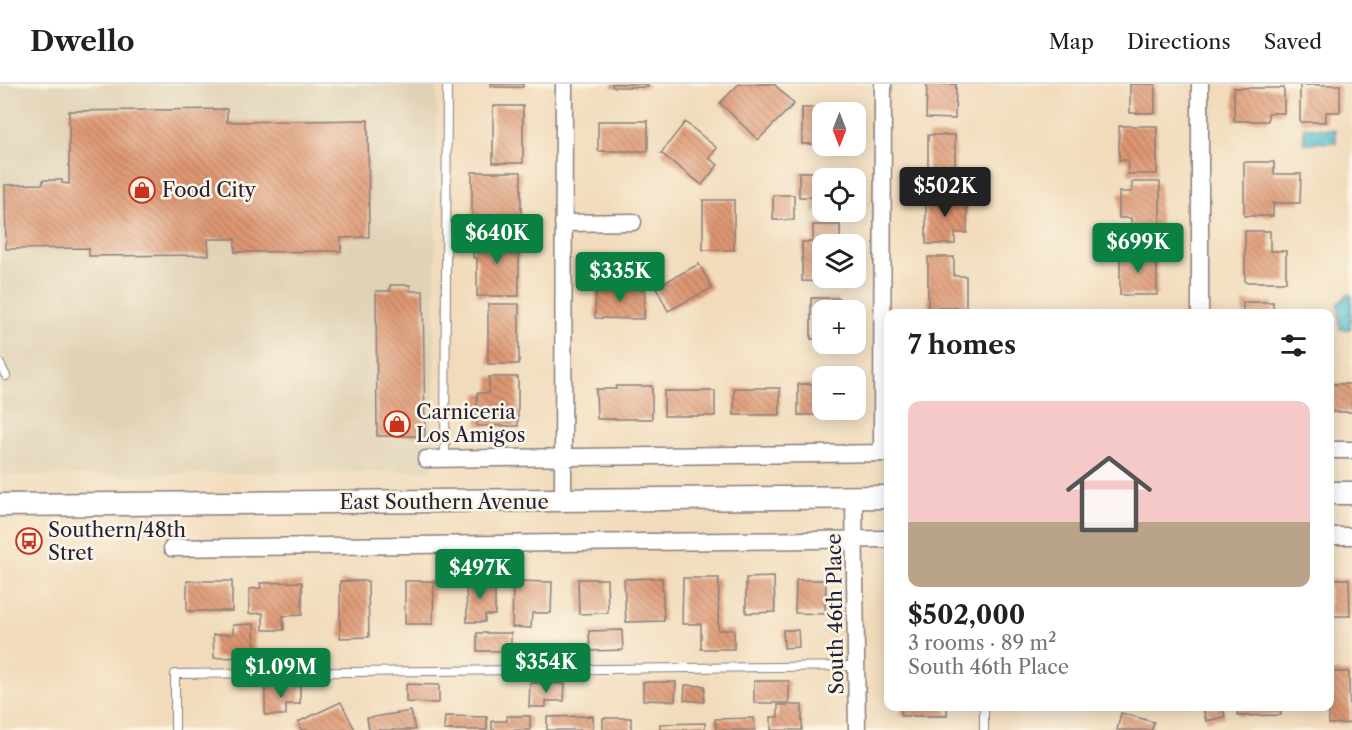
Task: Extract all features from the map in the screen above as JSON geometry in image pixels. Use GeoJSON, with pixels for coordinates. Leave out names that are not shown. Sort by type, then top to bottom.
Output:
{"type":"FeatureCollection","features":[{"type":"Feature","properties":{"kind":"main road"},"geometry":{"type":"LineString","coordinates":[[1334,493],[1352,493]]}},
{"type":"Feature","properties":{"kind":"main road","name":"East Southern Avenue"},"geometry":{"type":"LineString","coordinates":[[0,505],[884,497]]}},
{"type":"Feature","properties":{"kind":"street"},"geometry":{"type":"LineString","coordinates":[[563,501],[564,84]]}},
{"type":"Feature","properties":{"kind":"street"},"geometry":{"type":"LineString","coordinates":[[883,84],[884,309]]}},
{"type":"Feature","properties":{"kind":"street"},"geometry":{"type":"LineString","coordinates":[[1200,84],[1200,309]]}},
{"type":"Feature","properties":{"kind":"street"},"geometry":{"type":"LineString","coordinates":[[563,223],[633,222]]}},
{"type":"Feature","properties":{"kind":"street"},"geometry":{"type":"LineString","coordinates":[[1334,450],[1352,450]]}},
{"type":"Feature","properties":{"kind":"street"},"geometry":{"type":"LineString","coordinates":[[426,459],[884,453]]}},
{"type":"Feature","properties":{"kind":"street","name":"South 46th Place"},"geometry":{"type":"LineString","coordinates":[[854,497],[857,730]]}},
{"type":"Feature","properties":{"kind":"street"},"geometry":{"type":"LineString","coordinates":[[1334,536],[1352,536]]}},
{"type":"Feature","properties":{"kind":"street","name":"East Southern Avenue"},"geometry":{"type":"LineString","coordinates":[[172,548],[884,538]]}},
{"type":"Feature","properties":{"kind":"lane"},"geometry":{"type":"LineString","coordinates":[[445,459],[447,84]]}},
{"type":"Feature","properties":{"kind":"lane"},"geometry":{"type":"LineString","coordinates":[[0,364],[6,376]]}},
{"type":"Feature","properties":{"kind":"lane"},"geometry":{"type":"LineString","coordinates":[[175,730],[175,674],[856,666]]}},
{"type":"Feature","properties":{"kind":"lane"},"geometry":{"type":"LineString","coordinates":[[984,711],[984,730]]}},
{"type":"Feature","properties":{"kind":"shaded area"},"geometry":{"type":"Polygon","coordinates":[[[0,84],[437,84],[433,471],[0,476],[0,84]]]}},
{"type":"Feature","properties":{"kind":"water"},"geometry":{"type":"Polygon","coordinates":[[[1304,127],[1335,130],[1336,142],[1304,143],[1304,127]]]}},
{"type":"Feature","properties":{"kind":"water"},"geometry":{"type":"Polygon","coordinates":[[[1349,294],[1352,297],[1350,329],[1340,329],[1338,303],[1349,294]]]}},
{"type":"Feature","properties":{"kind":"building"},"geometry":{"type":"Polygon","coordinates":[[[491,84],[523,84],[523,87],[491,87],[491,84]]]}},
{"type":"Feature","properties":{"kind":"building"},"geometry":{"type":"Polygon","coordinates":[[[612,84],[648,84],[648,87],[612,87],[612,84]]]}},
{"type":"Feature","properties":{"kind":"building"},"geometry":{"type":"Polygon","coordinates":[[[739,84],[774,84],[794,104],[758,140],[720,103],[739,84]]]}},
{"type":"Feature","properties":{"kind":"building"},"geometry":{"type":"Polygon","coordinates":[[[927,84],[956,84],[955,119],[926,118],[927,84]]]}},
{"type":"Feature","properties":{"kind":"building"},"geometry":{"type":"Polygon","coordinates":[[[1130,84],[1155,84],[1155,113],[1130,113],[1130,84]]]}},
{"type":"Feature","properties":{"kind":"building"},"geometry":{"type":"Polygon","coordinates":[[[1300,85],[1340,85],[1340,112],[1326,112],[1326,122],[1300,122],[1300,85]]]}},
{"type":"Feature","properties":{"kind":"building"},"geometry":{"type":"Polygon","coordinates":[[[1234,88],[1284,88],[1284,113],[1268,113],[1268,121],[1234,121],[1234,88]]]}},
{"type":"Feature","properties":{"kind":"building"},"geometry":{"type":"Polygon","coordinates":[[[493,106],[523,106],[523,163],[493,163],[493,106]]]}},
{"type":"Feature","properties":{"kind":"building"},"geometry":{"type":"Polygon","coordinates":[[[802,108],[812,108],[812,144],[802,144],[802,108]]]}},
{"type":"Feature","properties":{"kind":"building"},"geometry":{"type":"Polygon","coordinates":[[[227,109],[227,122],[368,120],[369,237],[341,238],[341,251],[235,252],[235,239],[208,239],[209,255],[89,256],[89,248],[6,249],[5,185],[43,184],[43,180],[62,180],[62,183],[69,184],[69,111],[227,109]]]}},
{"type":"Feature","properties":{"kind":"building"},"geometry":{"type":"Polygon","coordinates":[[[598,121],[648,121],[648,151],[598,151],[598,121]]]}},
{"type":"Feature","properties":{"kind":"building"},"geometry":{"type":"Polygon","coordinates":[[[685,122],[717,148],[709,158],[718,165],[702,185],[661,153],[685,122]]]}},
{"type":"Feature","properties":{"kind":"building"},"geometry":{"type":"Polygon","coordinates":[[[1119,126],[1157,126],[1157,174],[1128,174],[1128,160],[1119,160],[1119,126]]]}},
{"type":"Feature","properties":{"kind":"building"},"geometry":{"type":"Polygon","coordinates":[[[928,135],[955,135],[955,182],[928,182],[928,135]]]}},
{"type":"Feature","properties":{"kind":"building"},"geometry":{"type":"Polygon","coordinates":[[[1244,162],[1274,162],[1274,174],[1301,174],[1300,203],[1273,203],[1273,216],[1244,216],[1244,162]]]}},
{"type":"Feature","properties":{"kind":"building"},"geometry":{"type":"Polygon","coordinates":[[[472,172],[521,172],[521,227],[472,227],[472,172]]]}},
{"type":"Feature","properties":{"kind":"building"},"geometry":{"type":"Polygon","coordinates":[[[799,172],[812,172],[812,197],[799,197],[799,172]]]}},
{"type":"Feature","properties":{"kind":"building"},"geometry":{"type":"Polygon","coordinates":[[[1132,182],[1160,182],[1160,233],[1131,233],[1131,218],[1119,218],[1119,192],[1132,192],[1132,182]]]}},
{"type":"Feature","properties":{"kind":"building"},"geometry":{"type":"Polygon","coordinates":[[[773,195],[794,195],[794,220],[773,220],[773,195]]]}},
{"type":"Feature","properties":{"kind":"building"},"geometry":{"type":"Polygon","coordinates":[[[926,195],[967,195],[967,233],[955,233],[955,244],[926,244],[926,195]]]}},
{"type":"Feature","properties":{"kind":"building"},"geometry":{"type":"Polygon","coordinates":[[[703,200],[734,200],[734,250],[703,250],[703,200]]]}},
{"type":"Feature","properties":{"kind":"building"},"geometry":{"type":"Polygon","coordinates":[[[813,225],[840,225],[840,234],[813,234],[813,225]]]}},
{"type":"Feature","properties":{"kind":"building"},"geometry":{"type":"Polygon","coordinates":[[[1245,231],[1270,231],[1270,251],[1286,251],[1286,282],[1245,282],[1245,231]]]}},
{"type":"Feature","properties":{"kind":"building"},"geometry":{"type":"Polygon","coordinates":[[[473,235],[519,235],[519,296],[477,296],[477,258],[473,258],[473,235]]]}},
{"type":"Feature","properties":{"kind":"building"},"geometry":{"type":"Polygon","coordinates":[[[802,242],[812,242],[812,281],[802,281],[802,242]]]}},
{"type":"Feature","properties":{"kind":"building"},"geometry":{"type":"Polygon","coordinates":[[[1120,254],[1157,254],[1157,295],[1120,295],[1120,254]]]}},
{"type":"Feature","properties":{"kind":"building"},"geometry":{"type":"Polygon","coordinates":[[[928,257],[954,257],[954,276],[966,276],[966,308],[928,308],[928,257]]]}},
{"type":"Feature","properties":{"kind":"building"},"geometry":{"type":"Polygon","coordinates":[[[699,264],[712,288],[668,311],[656,287],[699,264]]]}},
{"type":"Feature","properties":{"kind":"building"},"geometry":{"type":"Polygon","coordinates":[[[390,285],[410,285],[410,291],[423,291],[425,436],[377,436],[376,291],[390,291],[390,285]]]}},
{"type":"Feature","properties":{"kind":"building"},"geometry":{"type":"Polygon","coordinates":[[[596,288],[645,289],[644,319],[595,318],[596,288]]]}},
{"type":"Feature","properties":{"kind":"building"},"geometry":{"type":"Polygon","coordinates":[[[811,298],[839,298],[839,300],[812,300],[811,339],[811,298]]]}},
{"type":"Feature","properties":{"kind":"building"},"geometry":{"type":"Polygon","coordinates":[[[1243,302],[1273,302],[1273,309],[1243,309],[1243,302]]]}},
{"type":"Feature","properties":{"kind":"building"},"geometry":{"type":"Polygon","coordinates":[[[488,304],[519,304],[519,364],[488,364],[488,304]]]}},
{"type":"Feature","properties":{"kind":"building"},"geometry":{"type":"Polygon","coordinates":[[[489,377],[518,377],[518,426],[477,426],[477,393],[489,393],[489,377]]]}},
{"type":"Feature","properties":{"kind":"building"},"geometry":{"type":"Polygon","coordinates":[[[798,384],[812,384],[812,415],[798,415],[798,384]]]}},
{"type":"Feature","properties":{"kind":"building"},"geometry":{"type":"Polygon","coordinates":[[[1334,384],[1352,384],[1352,412],[1334,412],[1334,384]]]}},
{"type":"Feature","properties":{"kind":"building"},"geometry":{"type":"Polygon","coordinates":[[[616,386],[652,386],[652,419],[597,419],[596,389],[616,389],[616,386]]]}},
{"type":"Feature","properties":{"kind":"building"},"geometry":{"type":"Polygon","coordinates":[[[734,388],[780,388],[780,415],[734,415],[734,388]]]}},
{"type":"Feature","properties":{"kind":"building"},"geometry":{"type":"Polygon","coordinates":[[[664,391],[715,391],[715,416],[664,416],[664,391]]]}},
{"type":"Feature","properties":{"kind":"building"},"geometry":{"type":"Polygon","coordinates":[[[774,577],[775,612],[746,613],[746,578],[774,577]]]}},
{"type":"Feature","properties":{"kind":"building"},"geometry":{"type":"Polygon","coordinates":[[[662,578],[664,621],[626,622],[624,579],[662,578]]]}},
{"type":"Feature","properties":{"kind":"building"},"geometry":{"type":"Polygon","coordinates":[[[683,578],[719,578],[718,630],[734,630],[734,649],[701,649],[701,624],[682,624],[683,578]]]}},
{"type":"Feature","properties":{"kind":"building"},"geometry":{"type":"Polygon","coordinates":[[[495,579],[495,615],[485,615],[485,622],[467,622],[466,580],[495,579]]]}},
{"type":"Feature","properties":{"kind":"building"},"geometry":{"type":"Polygon","coordinates":[[[578,579],[607,579],[608,613],[579,614],[578,579]]]}},
{"type":"Feature","properties":{"kind":"building"},"geometry":{"type":"Polygon","coordinates":[[[1334,579],[1349,579],[1350,616],[1334,616],[1334,579]]]}},
{"type":"Feature","properties":{"kind":"building"},"geometry":{"type":"Polygon","coordinates":[[[796,580],[826,580],[825,614],[795,613],[796,580]]]}},
{"type":"Feature","properties":{"kind":"building"},"geometry":{"type":"Polygon","coordinates":[[[187,581],[232,581],[232,611],[187,611],[187,581]]]}},
{"type":"Feature","properties":{"kind":"building"},"geometry":{"type":"Polygon","coordinates":[[[340,581],[368,581],[369,637],[340,638],[340,581]]]}},
{"type":"Feature","properties":{"kind":"building"},"geometry":{"type":"Polygon","coordinates":[[[405,581],[434,581],[433,624],[405,624],[405,581]]]}},
{"type":"Feature","properties":{"kind":"building"},"geometry":{"type":"Polygon","coordinates":[[[513,581],[552,582],[551,613],[532,613],[531,628],[512,627],[513,581]]]}},
{"type":"Feature","properties":{"kind":"building"},"geometry":{"type":"Polygon","coordinates":[[[302,582],[302,615],[283,616],[284,630],[263,630],[263,613],[249,614],[249,589],[261,588],[260,583],[302,582]]]}},
{"type":"Feature","properties":{"kind":"building"},"geometry":{"type":"Polygon","coordinates":[[[254,624],[255,657],[214,658],[213,635],[233,634],[233,625],[254,624]]]}},
{"type":"Feature","properties":{"kind":"building"},"geometry":{"type":"Polygon","coordinates":[[[622,630],[623,650],[590,651],[589,631],[622,630]]]}},
{"type":"Feature","properties":{"kind":"building"},"geometry":{"type":"Polygon","coordinates":[[[783,630],[798,630],[799,647],[784,648],[783,630]]]}},
{"type":"Feature","properties":{"kind":"building"},"geometry":{"type":"Polygon","coordinates":[[[477,633],[511,633],[511,651],[477,651],[477,633]]]}},
{"type":"Feature","properties":{"kind":"building"},"geometry":{"type":"Polygon","coordinates":[[[1334,672],[1349,672],[1350,723],[1329,724],[1329,711],[1334,711],[1334,672]]]}},
{"type":"Feature","properties":{"kind":"building"},"geometry":{"type":"Polygon","coordinates":[[[754,681],[789,681],[789,703],[754,703],[754,681]]]}},
{"type":"Feature","properties":{"kind":"building"},"geometry":{"type":"Polygon","coordinates":[[[643,682],[676,682],[675,701],[643,700],[643,682]]]}},
{"type":"Feature","properties":{"kind":"building"},"geometry":{"type":"Polygon","coordinates":[[[530,683],[565,684],[564,701],[546,701],[546,707],[529,707],[530,683]]]}},
{"type":"Feature","properties":{"kind":"building"},"geometry":{"type":"Polygon","coordinates":[[[406,684],[439,685],[439,703],[406,702],[406,684]]]}},
{"type":"Feature","properties":{"kind":"building"},"geometry":{"type":"Polygon","coordinates":[[[685,685],[705,686],[704,702],[684,700],[685,685]]]}},
{"type":"Feature","properties":{"kind":"building"},"geometry":{"type":"Polygon","coordinates":[[[265,686],[300,686],[300,704],[286,704],[286,715],[265,715],[265,686]]]}},
{"type":"Feature","properties":{"kind":"building"},"geometry":{"type":"Polygon","coordinates":[[[341,702],[355,730],[301,730],[298,722],[341,702]]]}},
{"type":"Feature","properties":{"kind":"building"},"geometry":{"type":"Polygon","coordinates":[[[778,705],[802,705],[802,730],[771,730],[771,717],[778,717],[778,705]]]}},
{"type":"Feature","properties":{"kind":"building"},"geometry":{"type":"Polygon","coordinates":[[[411,711],[415,730],[369,730],[367,718],[411,711]]]}},
{"type":"Feature","properties":{"kind":"building"},"geometry":{"type":"Polygon","coordinates":[[[901,711],[947,711],[947,716],[901,716],[901,711]]]}},
{"type":"Feature","properties":{"kind":"building"},"geometry":{"type":"Polygon","coordinates":[[[1204,711],[1224,711],[1225,717],[1206,721],[1204,711]]]}},
{"type":"Feature","properties":{"kind":"building"},"geometry":{"type":"Polygon","coordinates":[[[1238,711],[1281,711],[1281,715],[1238,716],[1238,711]]]}},
{"type":"Feature","properties":{"kind":"building"},"geometry":{"type":"Polygon","coordinates":[[[1121,713],[1154,722],[1152,730],[1117,730],[1121,713]]]}},
{"type":"Feature","properties":{"kind":"building"},"geometry":{"type":"Polygon","coordinates":[[[445,716],[487,717],[487,730],[444,730],[445,716]]]}},
{"type":"Feature","properties":{"kind":"building"},"geometry":{"type":"Polygon","coordinates":[[[507,716],[530,716],[530,730],[492,730],[492,721],[507,721],[507,716]]]}},
{"type":"Feature","properties":{"kind":"building"},"geometry":{"type":"Polygon","coordinates":[[[593,716],[593,730],[547,730],[547,717],[593,716]]]}},
{"type":"Feature","properties":{"kind":"building"},"geometry":{"type":"Polygon","coordinates":[[[603,718],[631,718],[631,730],[603,730],[603,718]]]}},
{"type":"Feature","properties":{"kind":"building"},"geometry":{"type":"Polygon","coordinates":[[[754,718],[755,730],[716,730],[715,719],[754,718]]]}},
{"type":"Feature","properties":{"kind":"building"},"geometry":{"type":"Polygon","coordinates":[[[705,723],[705,730],[660,730],[660,724],[705,723]]]}},
{"type":"Feature","properties":{"kind":"place","name":"Food City"},"geometry":{"type":"Point","coordinates":[142,190]}},
{"type":"Feature","properties":{"kind":"place","name":"Carniceria Los Amigos"},"geometry":{"type":"Point","coordinates":[397,424]}},
{"type":"Feature","properties":{"kind":"place","name":"Southern/48th Stret"},"geometry":{"type":"Point","coordinates":[29,541]}}]}
